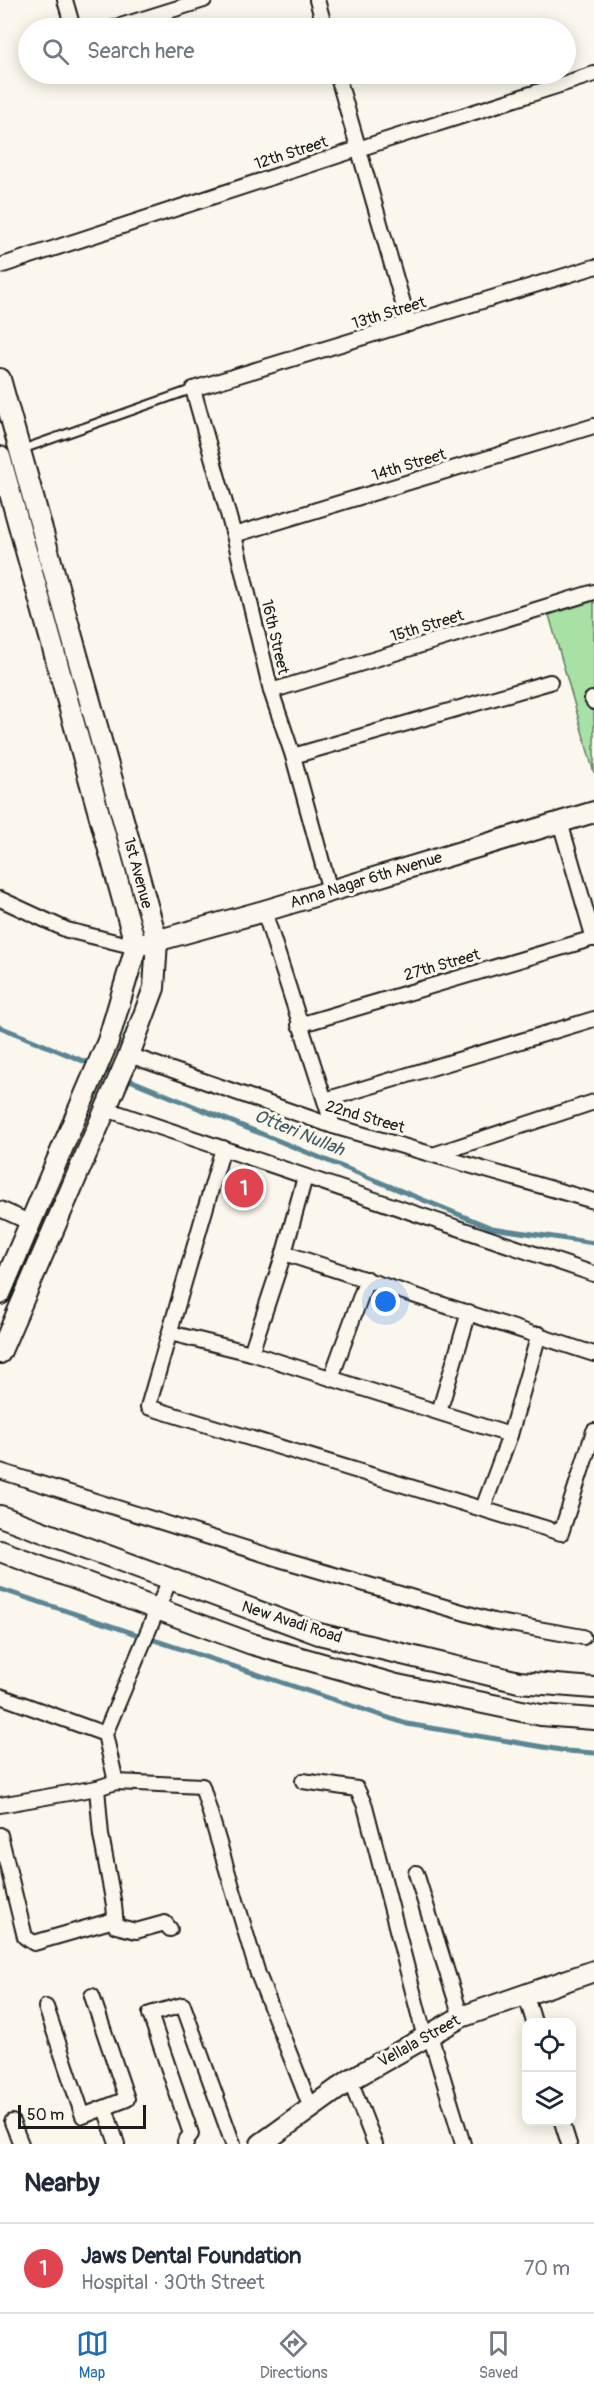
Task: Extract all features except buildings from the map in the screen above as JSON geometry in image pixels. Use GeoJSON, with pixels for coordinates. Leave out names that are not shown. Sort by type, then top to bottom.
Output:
{"type":"FeatureCollection","features":[{"type":"Feature","properties":{"kind":"street"},"geometry":{"type":"LineString","coordinates":[[65,0],[70,18]]}},
{"type":"Feature","properties":{"kind":"street"},"geometry":{"type":"LineString","coordinates":[[146,18],[204,0]]}},
{"type":"Feature","properties":{"kind":"street"},"geometry":{"type":"LineString","coordinates":[[317,0],[322,18]]}},
{"type":"Feature","properties":{"kind":"street","name":"12th Street"},"geometry":{"type":"LineString","coordinates":[[576,80],[594,74]]}},
{"type":"Feature","properties":{"kind":"street"},"geometry":{"type":"LineString","coordinates":[[340,84],[409,324]]}},
{"type":"Feature","properties":{"kind":"street","name":"12th Street"},"geometry":{"type":"LineString","coordinates":[[0,266],[358,148],[562,84]]}},
{"type":"Feature","properties":{"kind":"street","name":"13th Street"},"geometry":{"type":"LineString","coordinates":[[193,389],[594,267]]}},
{"type":"Feature","properties":{"kind":"street","name":"1st Avenue"},"geometry":{"type":"LineString","coordinates":[[0,378],[157,941],[154,988],[123,1069],[0,1353]]}},
{"type":"Feature","properties":{"kind":"street","name":"16th Street"},"geometry":{"type":"LineString","coordinates":[[193,389],[234,535],[271,691],[293,756],[330,891]]}},
{"type":"Feature","properties":{"kind":"street","name":"14th Street"},"geometry":{"type":"LineString","coordinates":[[234,535],[594,426]]}},
{"type":"Feature","properties":{"kind":"street","name":"1st Avenue"},"geometry":{"type":"LineString","coordinates":[[0,457],[136,946]]}},
{"type":"Feature","properties":{"kind":"street","name":"15th Street"},"geometry":{"type":"LineString","coordinates":[[271,691],[594,592]]}},
{"type":"Feature","properties":{"kind":"street"},"geometry":{"type":"LineString","coordinates":[[293,756],[550,682]]}},
{"type":"Feature","properties":{"kind":"street","name":"Anna Nagar 6th Avenue"},"geometry":{"type":"LineString","coordinates":[[136,946],[264,911],[594,812]]}},
{"type":"Feature","properties":{"kind":"street"},"geometry":{"type":"LineString","coordinates":[[560,822],[594,938]]}},
{"type":"Feature","properties":{"kind":"street"},"geometry":{"type":"LineString","coordinates":[[0,898],[67,930],[136,946],[108,1041],[0,1294]]}},
{"type":"Feature","properties":{"kind":"street"},"geometry":{"type":"LineString","coordinates":[[264,911],[333,1126]]}},
{"type":"Feature","properties":{"kind":"street","name":"27th Street"},"geometry":{"type":"LineString","coordinates":[[299,1024],[594,938]]}},
{"type":"Feature","properties":{"kind":"street"},"geometry":{"type":"LineString","coordinates":[[325,1100],[594,1019]]}},
{"type":"Feature","properties":{"kind":"street","name":"22nd Street"},"geometry":{"type":"LineString","coordinates":[[123,1069],[435,1154],[594,1201]]}},
{"type":"Feature","properties":{"kind":"street"},"geometry":{"type":"LineString","coordinates":[[435,1154],[594,1102]]}},
{"type":"Feature","properties":{"kind":"street"},"geometry":{"type":"LineString","coordinates":[[106,1108],[594,1274]]}},
{"type":"Feature","properties":{"kind":"street"},"geometry":{"type":"LineString","coordinates":[[223,1149],[148,1407],[561,1533],[594,1431]]}},
{"type":"Feature","properties":{"kind":"street"},"geometry":{"type":"LineString","coordinates":[[250,1353],[284,1253],[305,1177]]}},
{"type":"Feature","properties":{"kind":"street"},"geometry":{"type":"LineString","coordinates":[[0,1209],[31,1223]]}},
{"type":"Feature","properties":{"kind":"street"},"geometry":{"type":"LineString","coordinates":[[284,1253],[539,1334],[594,1354]]}},
{"type":"Feature","properties":{"kind":"street"},"geometry":{"type":"LineString","coordinates":[[331,1378],[367,1279]]}},
{"type":"Feature","properties":{"kind":"street"},"geometry":{"type":"LineString","coordinates":[[439,1412],[469,1312]]}},
{"type":"Feature","properties":{"kind":"street"},"geometry":{"type":"LineString","coordinates":[[170,1333],[250,1353],[510,1435]]}},
{"type":"Feature","properties":{"kind":"street"},"geometry":{"type":"LineString","coordinates":[[483,1508],[510,1435],[539,1334]]}},
{"type":"Feature","properties":{"kind":"street"},"geometry":{"type":"LineString","coordinates":[[0,1471],[279,1559],[493,1621],[583,1637]]}},
{"type":"Feature","properties":{"kind":"street","name":"New Avadi Road"},"geometry":{"type":"LineString","coordinates":[[0,1516],[319,1634],[519,1682],[594,1688]]}},
{"type":"Feature","properties":{"kind":"street","name":"New Avadi Road"},"geometry":{"type":"LineString","coordinates":[[0,1551],[252,1644],[397,1684],[541,1715],[594,1719]]}},
{"type":"Feature","properties":{"kind":"street"},"geometry":{"type":"LineString","coordinates":[[116,1782],[105,1734],[170,1579]]}},
{"type":"Feature","properties":{"kind":"street"},"geometry":{"type":"LineString","coordinates":[[0,1696],[105,1734]]}},
{"type":"Feature","properties":{"kind":"street"},"geometry":{"type":"LineString","coordinates":[[303,1781],[357,1789],[365,1806],[428,2037],[463,2144]]}},
{"type":"Feature","properties":{"kind":"street"},"geometry":{"type":"LineString","coordinates":[[0,1805],[97,1788],[116,1782],[202,1786],[258,1974],[311,2108]]}},
{"type":"Feature","properties":{"kind":"street"},"geometry":{"type":"LineString","coordinates":[[97,1788],[101,1835],[116,1926],[136,1931],[165,1923],[170,1929]]}},
{"type":"Feature","properties":{"kind":"street"},"geometry":{"type":"LineString","coordinates":[[0,1835],[25,1937],[34,1943],[114,1920]]}},
{"type":"Feature","properties":{"kind":"street"},"geometry":{"type":"LineString","coordinates":[[416,1873],[461,2017]]}},
{"type":"Feature","properties":{"kind":"street","name":"Vellala Street"},"geometry":{"type":"LineString","coordinates":[[261,2144],[351,2080],[461,2017],[594,1971]]}},
{"type":"Feature","properties":{"kind":"street"},"geometry":{"type":"LineString","coordinates":[[46,2007],[83,2116],[128,2099],[92,1996]]}},
{"type":"Feature","properties":{"kind":"street"},"geometry":{"type":"LineString","coordinates":[[526,1996],[533,2018]]}},
{"type":"Feature","properties":{"kind":"street"},"geometry":{"type":"LineString","coordinates":[[186,2144],[191,2134],[150,2014],[183,2005],[233,2144]]}},
{"type":"Feature","properties":{"kind":"street"},"geometry":{"type":"LineString","coordinates":[[351,2080],[375,2144]]}},
{"type":"Feature","properties":{"kind":"street"},"geometry":{"type":"LineString","coordinates":[[105,2108],[117,2144]]}},
{"type":"Feature","properties":{"kind":"street"},"geometry":{"type":"LineString","coordinates":[[12,2122],[21,2144]]}},
{"type":"Feature","properties":{"kind":"street"},"geometry":{"type":"LineString","coordinates":[[564,2126],[569,2144]]}},
{"type":"Feature","properties":{"kind":"lane"},"geometry":{"type":"LineString","coordinates":[[20,450],[193,389]]}},
{"type":"Feature","properties":{"kind":"green space"},"geometry":{"type":"Polygon","coordinates":[[[594,601],[594,773],[549,615],[594,601]]]}},
{"type":"Feature","properties":{"kind":"waterway","name":"Otteri Nullah"},"geometry":{"type":"LineString","coordinates":[[0,1027],[492,1228],[594,1243]]}},
{"type":"Feature","properties":{"kind":"waterway"},"geometry":{"type":"LineString","coordinates":[[0,1589],[407,1724],[567,1751],[594,1753]]}},
{"type":"Feature","properties":{"kind":"place","name":"Jaws Dental Foundation"},"geometry":{"type":"Point","coordinates":[244,1188]}}]}
